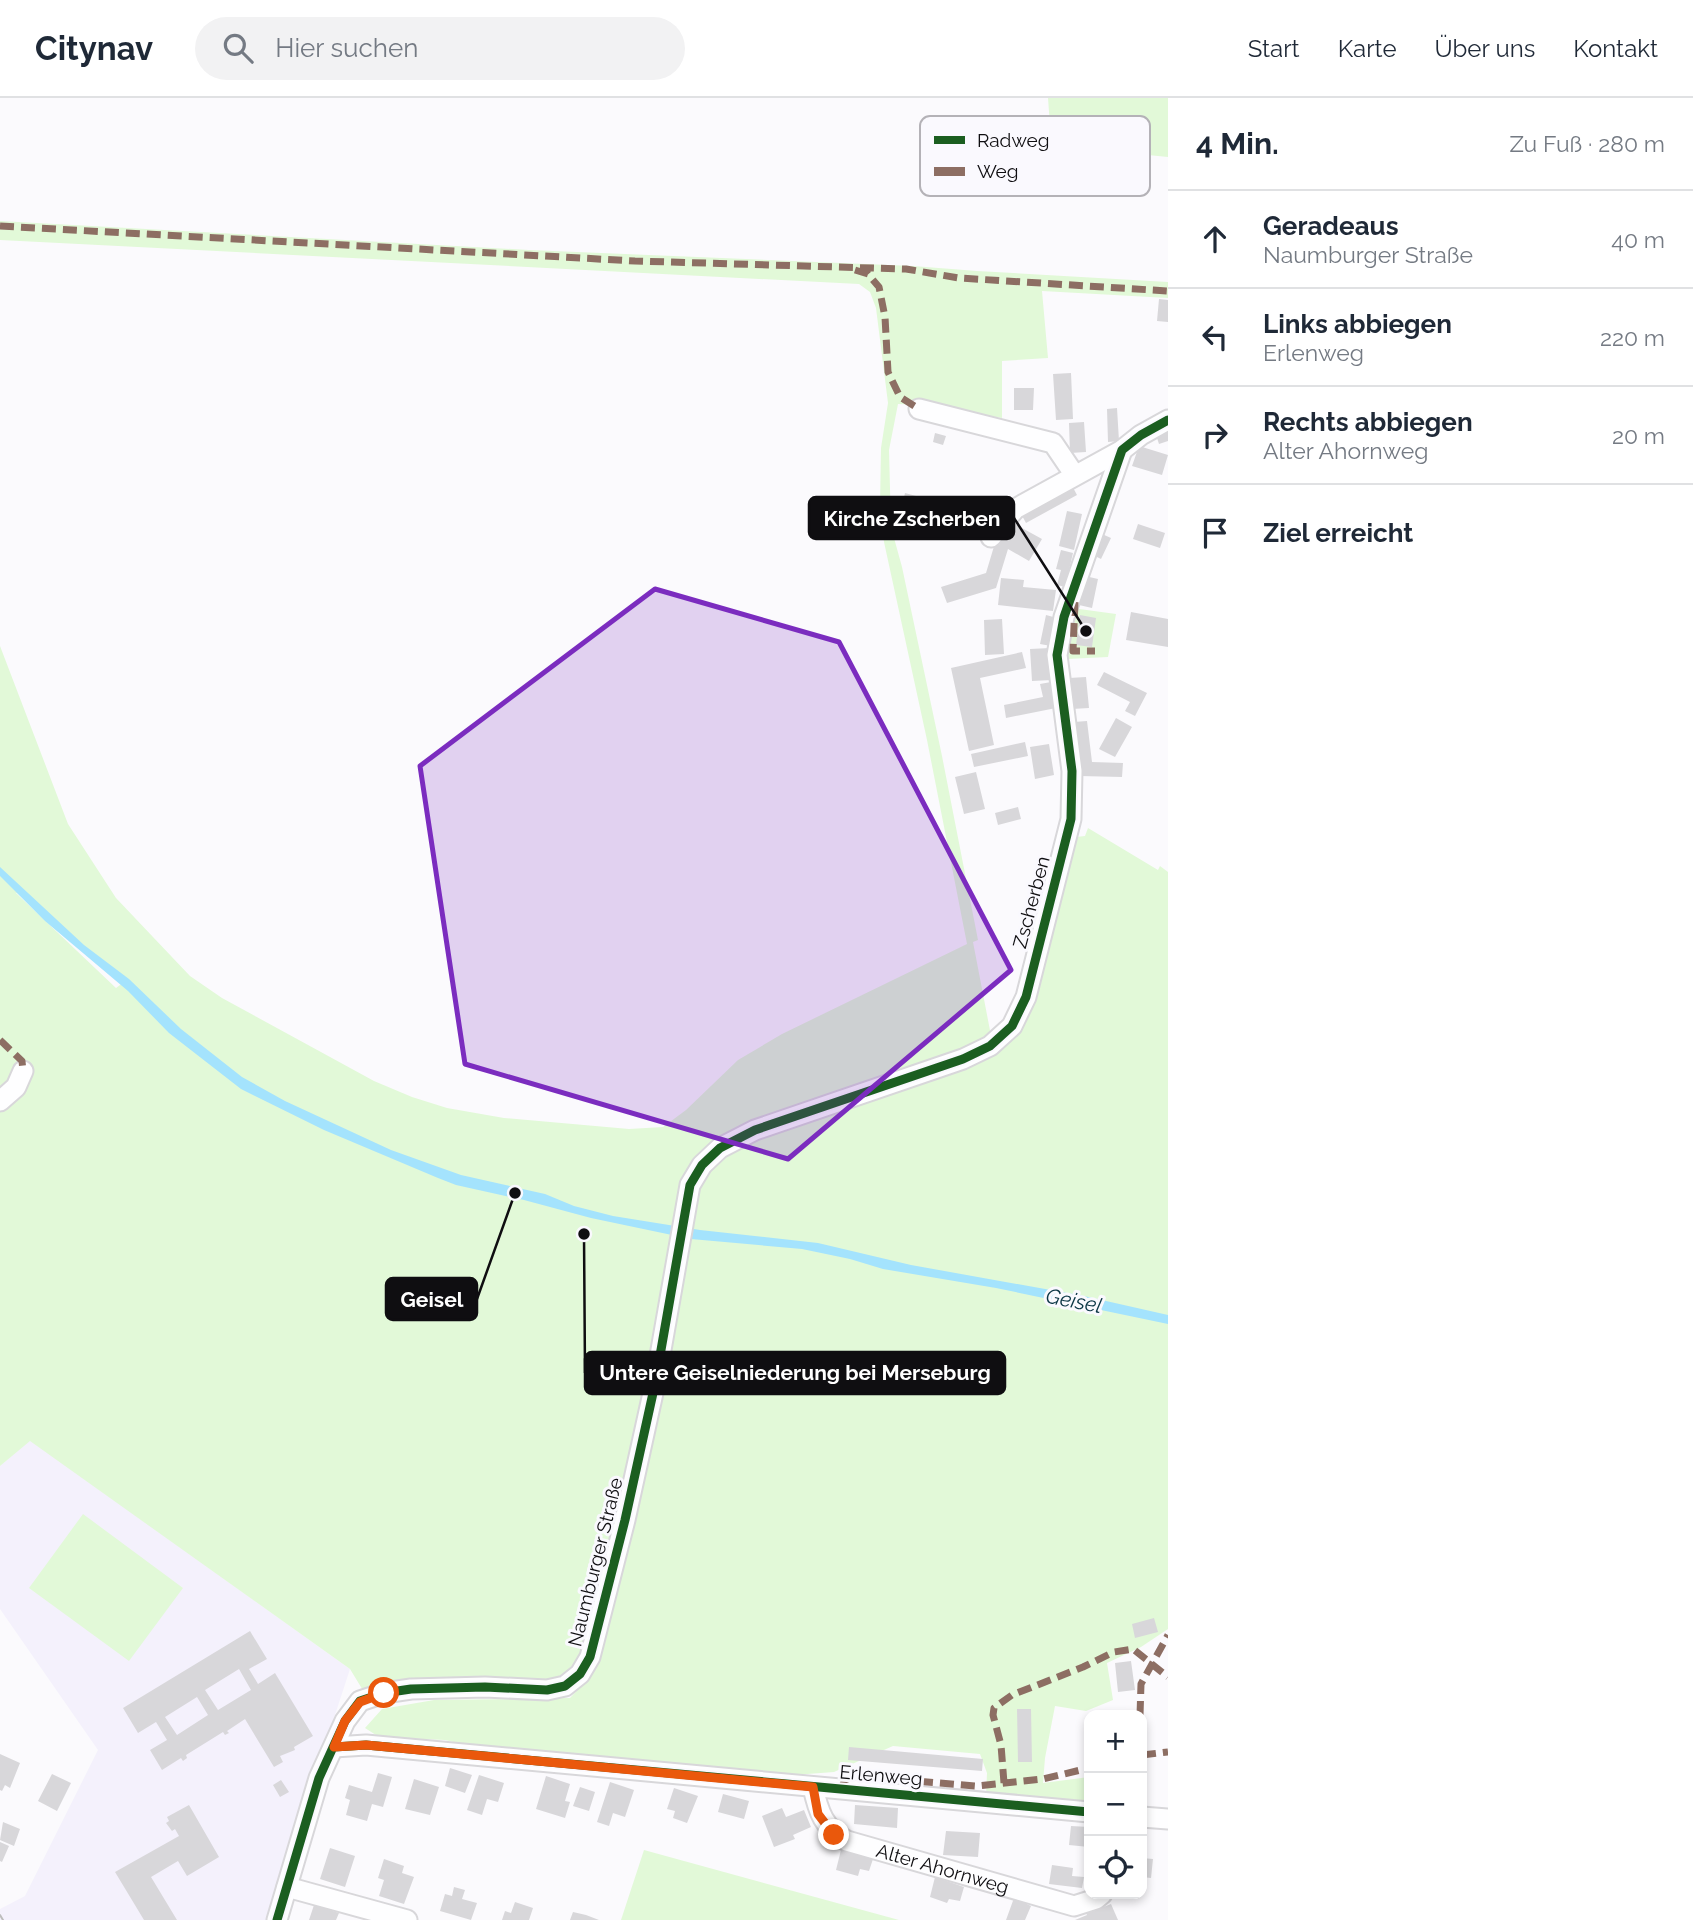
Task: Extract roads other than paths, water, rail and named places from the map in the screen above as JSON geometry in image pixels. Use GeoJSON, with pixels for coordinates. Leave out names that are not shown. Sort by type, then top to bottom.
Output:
{"type":"FeatureCollection","features":[{"type":"Feature","properties":{"kind":"street"},"geometry":{"type":"LineString","coordinates":[[919,408],[1053,443],[1074,474]]}},
{"type":"Feature","properties":{"kind":"street"},"geometry":{"type":"LineString","coordinates":[[991,537],[1014,509],[1122,450],[1141,435],[1168,420]]}},
{"type":"Feature","properties":{"kind":"street","name":"Zscherben"},"geometry":{"type":"LineString","coordinates":[[679,1250],[690,1185],[702,1165],[720,1148],[755,1130],[963,1059],[990,1046],[1012,1026],[1026,997],[1071,819],[1072,771],[1057,655],[1063,617],[1122,450]]}},
{"type":"Feature","properties":{"kind":"street"},"geometry":{"type":"LineString","coordinates":[[0,1101],[16,1087],[23,1071]]}},
{"type":"Feature","properties":{"kind":"street","name":"Naumburger Straße"},"geometry":{"type":"LineString","coordinates":[[277,1920],[319,1778],[345,1721],[360,1702],[384,1693],[411,1689],[485,1687],[547,1690],[565,1686],[580,1674],[590,1657],[625,1520],[655,1384],[679,1250]]}},
{"type":"Feature","properties":{"kind":"street","name":"Erlenweg"},"geometry":{"type":"LineString","coordinates":[[334,1747],[366,1745],[1084,1812]]}},
{"type":"Feature","properties":{"kind":"street","name":"Alter Ahornweg"},"geometry":{"type":"LineString","coordinates":[[813,1787],[818,1814],[834,1835],[847,1841],[1074,1906],[1096,1899]]}},
{"type":"Feature","properties":{"kind":"street"},"geometry":{"type":"LineString","coordinates":[[1147,1817],[1168,1819]]}},
{"type":"Feature","properties":{"kind":"street"},"geometry":{"type":"LineString","coordinates":[[287,1887],[407,1920]]}},
{"type":"Feature","properties":{"kind":"water"},"geometry":{"type":"Polygon","coordinates":[[[0,867],[84,945],[129,979],[181,1029],[242,1077],[285,1101],[391,1150],[461,1175],[545,1194],[574,1206],[613,1216],[700,1230],[818,1243],[911,1265],[1084,1296],[1168,1315],[1168,1324],[996,1288],[883,1269],[802,1249],[691,1239],[591,1218],[456,1185],[438,1178],[324,1130],[241,1089],[169,1033],[128,991],[45,921],[0,876],[0,867]]]}},
{"type":"Feature","properties":{"kind":"tram line"},"geometry":{"type":"LineString","coordinates":[[0,1915],[3,1920]]}},
{"type":"Feature","properties":{"kind":"place","name":"Kirche Zscherben"},"geometry":{"type":"Point","coordinates":[1086,631]}},
{"type":"Feature","properties":{"kind":"place","name":"Geisel"},"geometry":{"type":"Point","coordinates":[515,1193]}},
{"type":"Feature","properties":{"kind":"place","name":"Untere Geiselniederung bei Merseburg"},"geometry":{"type":"Point","coordinates":[584,1234]}}]}
